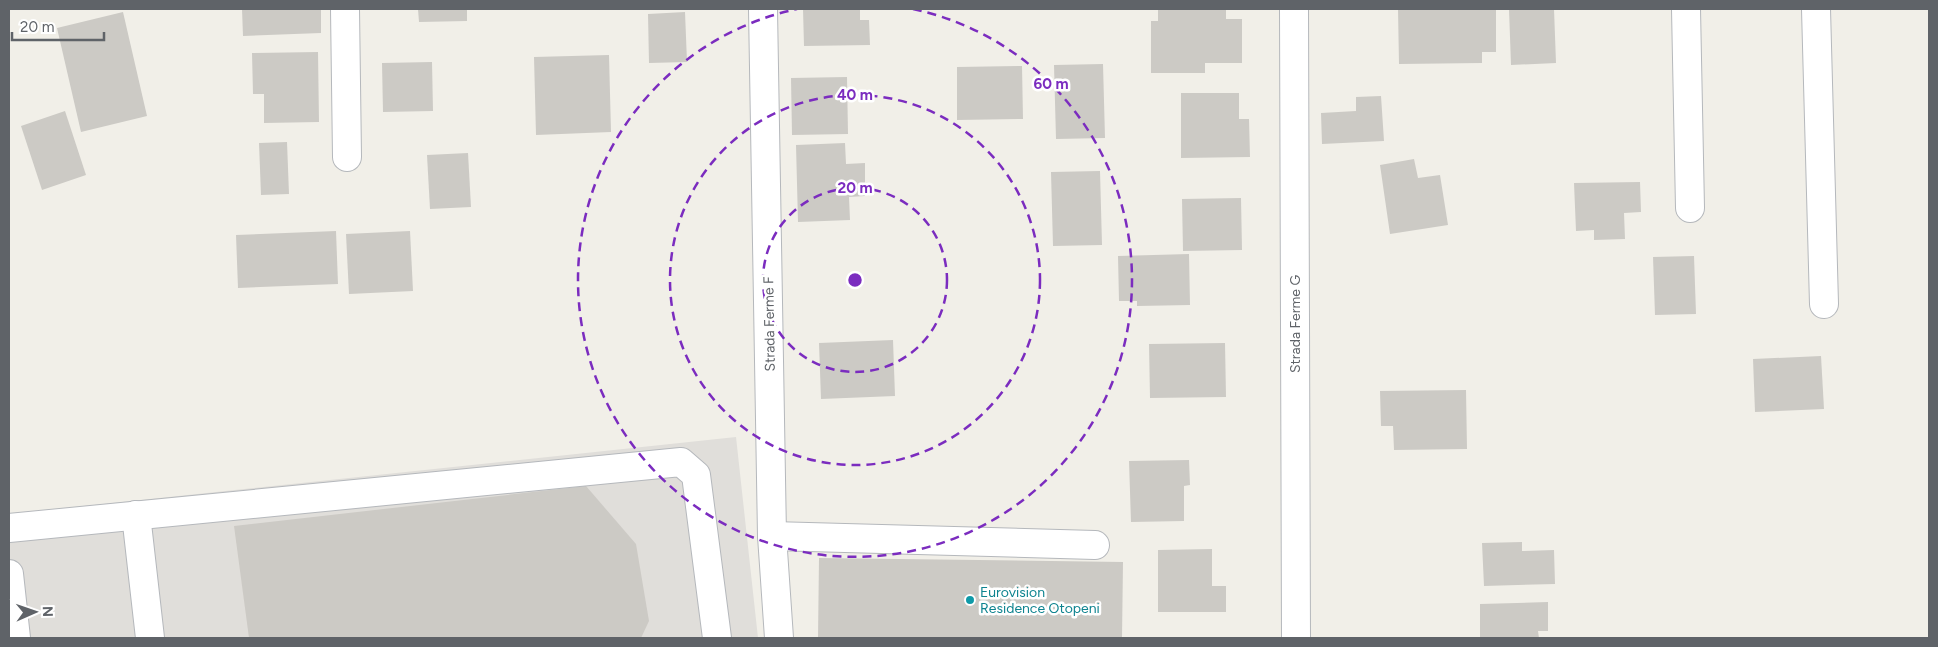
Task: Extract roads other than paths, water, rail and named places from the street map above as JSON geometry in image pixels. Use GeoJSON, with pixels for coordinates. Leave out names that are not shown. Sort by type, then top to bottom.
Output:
{"type":"FeatureCollection","features":[{"type":"Feature","properties":{"kind":"street"},"geometry":{"type":"LineString","coordinates":[[345,9],[347,157]]}},
{"type":"Feature","properties":{"kind":"street","name":"Strada Ferme F"},"geometry":{"type":"LineString","coordinates":[[763,9],[772,536],[779,638]]}},
{"type":"Feature","properties":{"kind":"street","name":"Strada Ferme G"},"geometry":{"type":"LineString","coordinates":[[1294,9],[1296,638]]}},
{"type":"Feature","properties":{"kind":"street"},"geometry":{"type":"LineString","coordinates":[[1686,9],[1690,208]]}},
{"type":"Feature","properties":{"kind":"street"},"geometry":{"type":"LineString","coordinates":[[1816,9],[1824,304]]}},
{"type":"Feature","properties":{"kind":"street"},"geometry":{"type":"LineString","coordinates":[[9,528],[681,462],[696,476],[717,638]]}},
{"type":"Feature","properties":{"kind":"street"},"geometry":{"type":"LineString","coordinates":[[136,515],[150,638]]}},
{"type":"Feature","properties":{"kind":"street"},"geometry":{"type":"LineString","coordinates":[[772,536],[1095,545]]}},
{"type":"Feature","properties":{"kind":"street"},"geometry":{"type":"LineString","coordinates":[[9,574],[16,638]]}},
{"type":"Feature","properties":{"kind":"place","name":"Eurovision Residence Otopeni"},"geometry":{"type":"Point","coordinates":[970,600]}}]}
